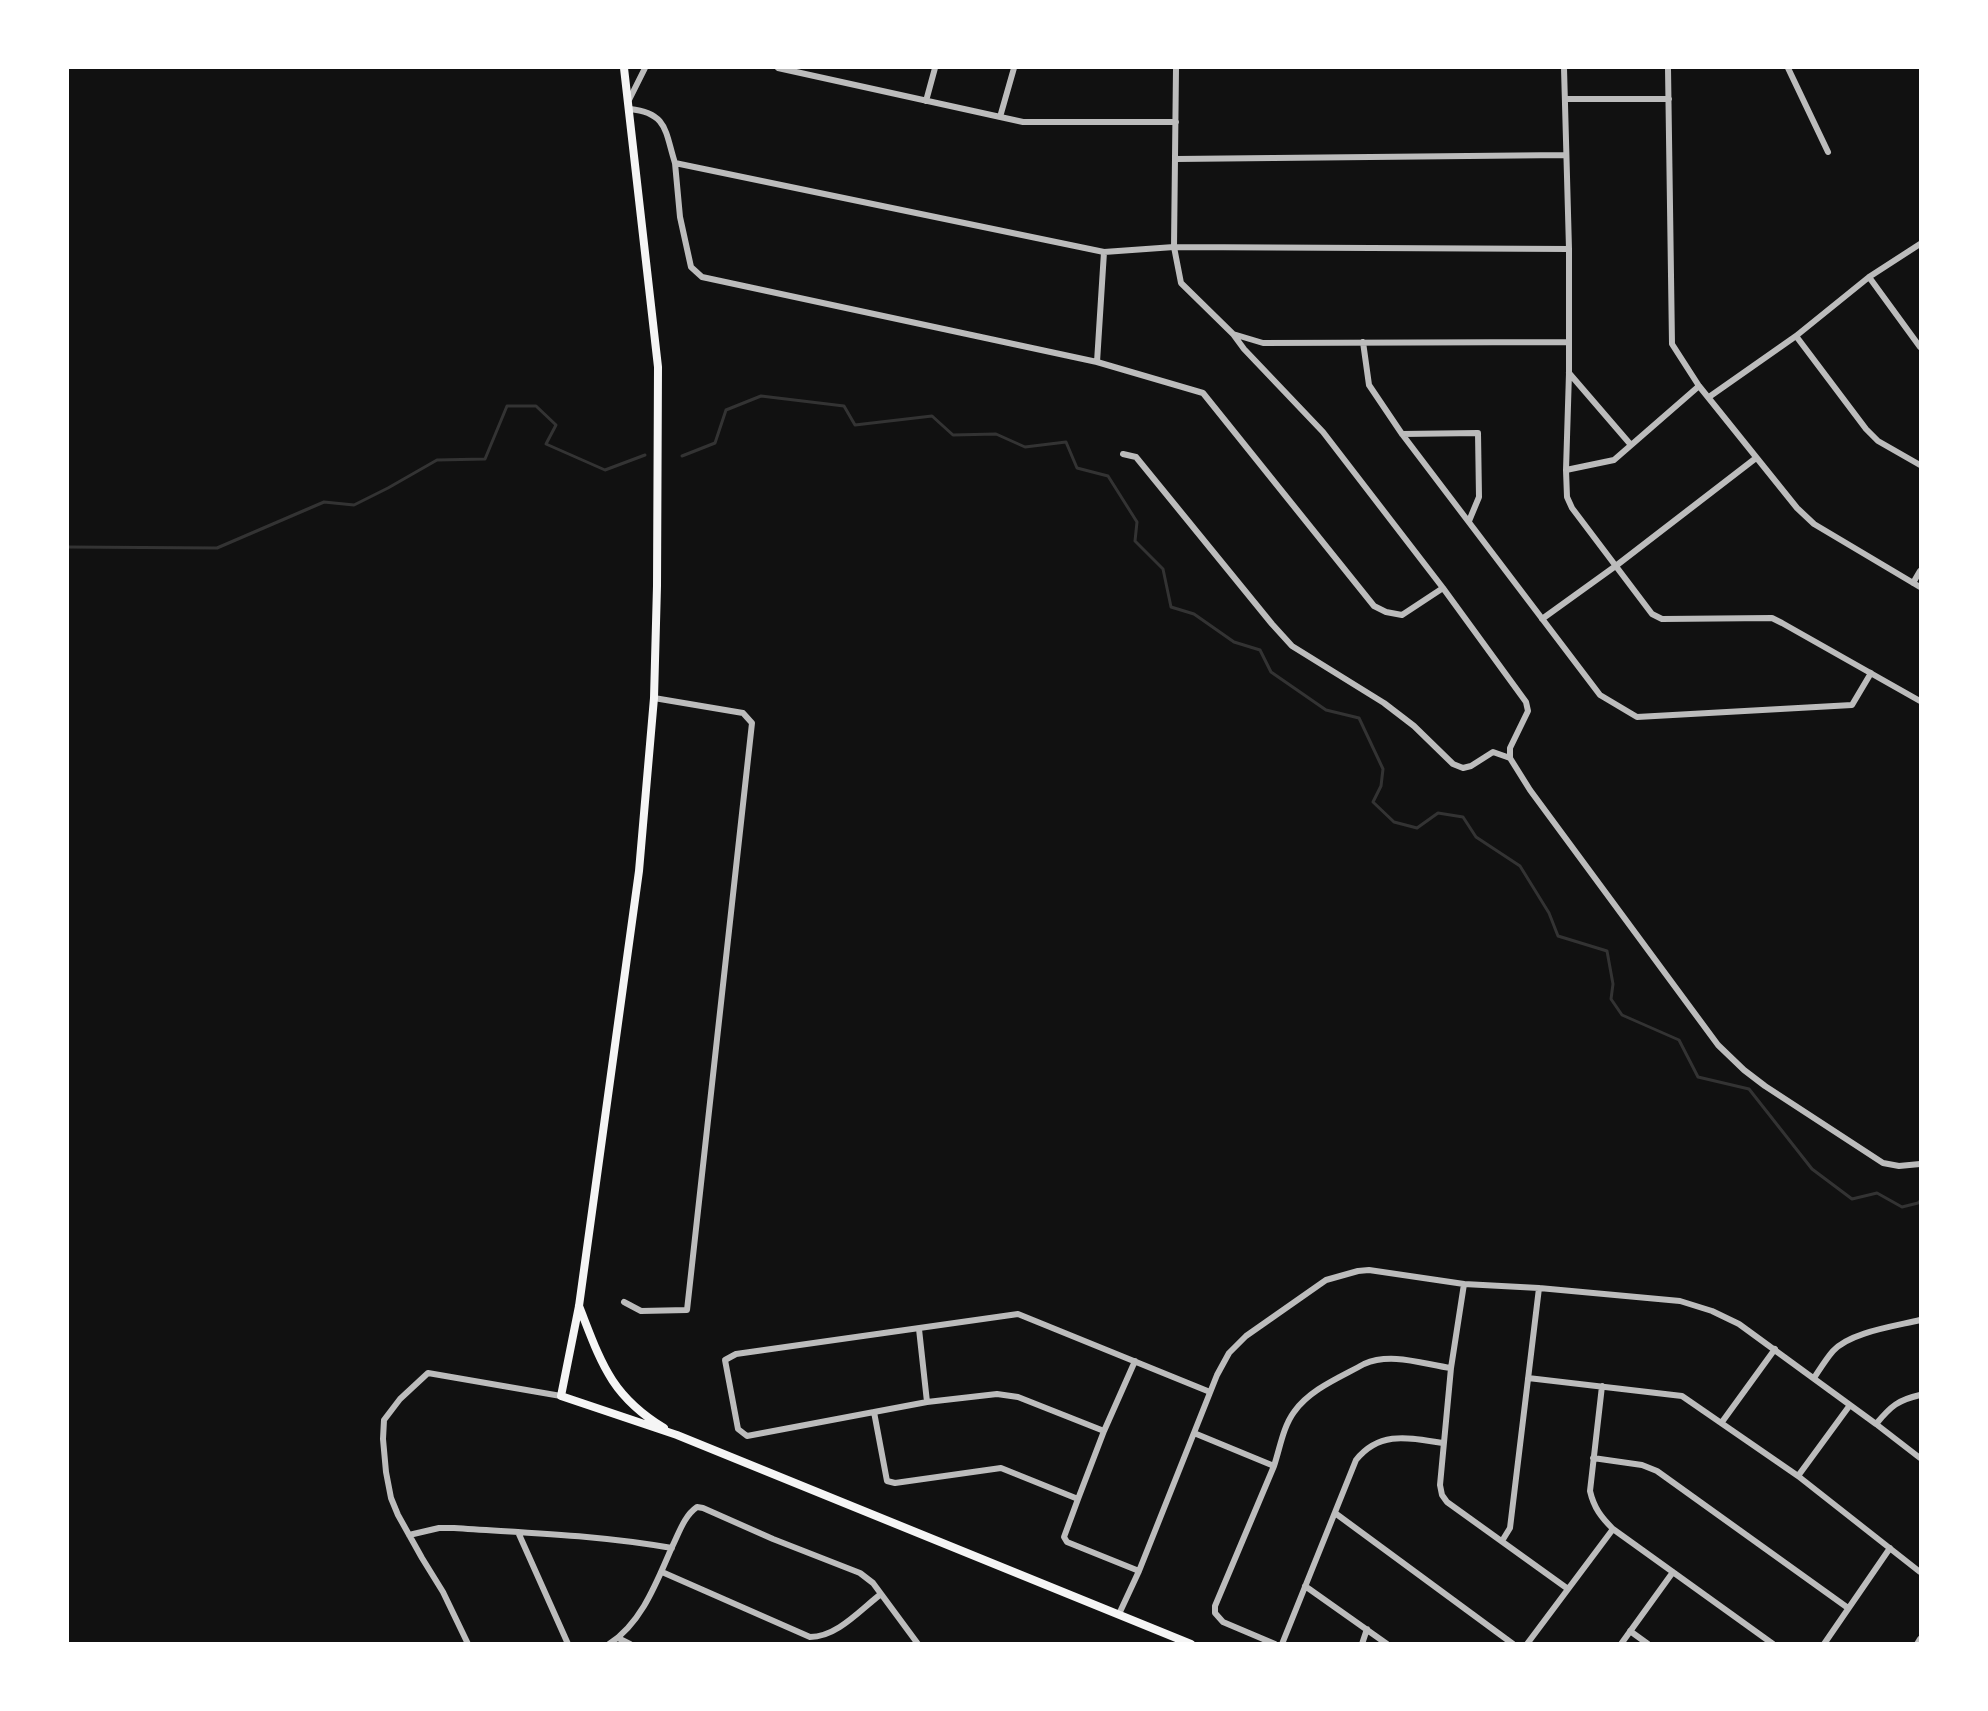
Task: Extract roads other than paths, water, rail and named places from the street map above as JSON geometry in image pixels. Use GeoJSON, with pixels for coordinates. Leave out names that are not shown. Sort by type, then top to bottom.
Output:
{"type":"FeatureCollection","features":[{"type":"Feature","properties":{"kind":"main road"},"geometry":{"type":"LineString","coordinates":[[624,68],[658,367],[654,698],[639,871],[579,1306],[561,1396],[677,1435],[1191,1644]]}},
{"type":"Feature","properties":{"kind":"main road"},"geometry":{"type":"LineString","coordinates":[[579,1306],[600,1360],[614,1385],[643,1413],[677,1435]]}},
{"type":"Feature","properties":{"kind":"street"},"geometry":{"type":"LineString","coordinates":[[645,68],[629,105],[648,111],[662,122],[675,163],[680,217],[690,267],[702,276],[1096,362],[1203,393],[1374,606],[1386,612],[1402,615],[1443,588]]}},
{"type":"Feature","properties":{"kind":"street"},"geometry":{"type":"LineString","coordinates":[[778,68],[1023,122],[1176,122]]}},
{"type":"Feature","properties":{"kind":"street"},"geometry":{"type":"LineString","coordinates":[[926,101],[935,68]]}},
{"type":"Feature","properties":{"kind":"street"},"geometry":{"type":"LineString","coordinates":[[1000,117],[1014,68]]}},
{"type":"Feature","properties":{"kind":"street"},"geometry":{"type":"LineString","coordinates":[[1176,68],[1174,247],[1181,283],[1233,334],[1244,349],[1323,432],[1443,588],[1526,702],[1528,711],[1510,748],[1510,758],[1530,790],[1718,1045],[1744,1070],[1883,1164],[1899,1166],[1920,1164]]}},
{"type":"Feature","properties":{"kind":"street"},"geometry":{"type":"LineString","coordinates":[[1564,68],[1569,249],[1566,470],[1567,497],[1572,508],[1652,614],[1662,619],[1772,618],[1920,701]]}},
{"type":"Feature","properties":{"kind":"street"},"geometry":{"type":"LineString","coordinates":[[1668,68],[1672,344],[1699,386],[1797,508],[1814,524],[1920,587]]}},
{"type":"Feature","properties":{"kind":"street"},"geometry":{"type":"LineString","coordinates":[[1788,68],[1828,152]]}},
{"type":"Feature","properties":{"kind":"street"},"geometry":{"type":"LineString","coordinates":[[1565,99],[1669,99]]}},
{"type":"Feature","properties":{"kind":"street"},"geometry":{"type":"LineString","coordinates":[[1176,159],[1565,155]]}},
{"type":"Feature","properties":{"kind":"street"},"geometry":{"type":"LineString","coordinates":[[675,163],[1104,252],[1174,247],[1569,249]]}},
{"type":"Feature","properties":{"kind":"street"},"geometry":{"type":"LineString","coordinates":[[1709,397],[1796,336],[1869,277],[1920,244]]}},
{"type":"Feature","properties":{"kind":"street"},"geometry":{"type":"LineString","coordinates":[[1096,362],[1104,252]]}},
{"type":"Feature","properties":{"kind":"street"},"geometry":{"type":"LineString","coordinates":[[1869,277],[1920,347]]}},
{"type":"Feature","properties":{"kind":"street"},"geometry":{"type":"LineString","coordinates":[[1233,334],[1263,343],[1569,342]]}},
{"type":"Feature","properties":{"kind":"street"},"geometry":{"type":"LineString","coordinates":[[1796,336],[1866,429],[1878,441],[1920,465]]}},
{"type":"Feature","properties":{"kind":"street"},"geometry":{"type":"LineString","coordinates":[[1363,342],[1369,386],[1402,434],[1600,694],[1637,717],[1852,705],[1871,673]]}},
{"type":"Feature","properties":{"kind":"street"},"geometry":{"type":"LineString","coordinates":[[1569,373],[1631,445]]}},
{"type":"Feature","properties":{"kind":"street"},"geometry":{"type":"LineString","coordinates":[[1566,470],[1614,460],[1699,386]]}},
{"type":"Feature","properties":{"kind":"street"},"geometry":{"type":"LineString","coordinates":[[1402,434],[1478,433],[1479,497],[1469,521]]}},
{"type":"Feature","properties":{"kind":"street"},"geometry":{"type":"LineString","coordinates":[[1123,454],[1136,457],[1292,646],[1384,704],[1414,726],[1453,764],[1464,768],[1471,766],[1493,752],[1510,758]]}},
{"type":"Feature","properties":{"kind":"street"},"geometry":{"type":"LineString","coordinates":[[1542,619],[1617,565],[1756,458]]}},
{"type":"Feature","properties":{"kind":"street"},"geometry":{"type":"LineString","coordinates":[[1913,583],[1920,571]]}},
{"type":"Feature","properties":{"kind":"street"},"geometry":{"type":"LineString","coordinates":[[624,1302],[641,1311],[687,1310],[752,723],[743,712],[654,698]]}},
{"type":"Feature","properties":{"kind":"street"},"geometry":{"type":"LineString","coordinates":[[1119,1614],[1210,1392],[1229,1353],[1246,1336],[1326,1280],[1346,1274],[1369,1270],[1464,1284],[1539,1288],[1680,1301],[1712,1311],[1739,1324],[1774,1348],[1920,1458]]}},
{"type":"Feature","properties":{"kind":"street"},"geometry":{"type":"LineString","coordinates":[[1464,1284],[1451,1368],[1443,1443],[1440,1485],[1442,1495],[1447,1502],[1568,1589]]}},
{"type":"Feature","properties":{"kind":"street"},"geometry":{"type":"LineString","coordinates":[[1502,1541],[1510,1528],[1539,1288]]}},
{"type":"Feature","properties":{"kind":"street"},"geometry":{"type":"LineString","coordinates":[[1104,1431],[1010,1394],[997,1394],[927,1402],[747,1436],[738,1428],[725,1360],[736,1354],[1018,1314],[1210,1392]]}},
{"type":"Feature","properties":{"kind":"street"},"geometry":{"type":"LineString","coordinates":[[1814,1378],[1834,1350],[1845,1342],[1862,1335],[1920,1320]]}},
{"type":"Feature","properties":{"kind":"street"},"geometry":{"type":"LineString","coordinates":[[919,1329],[927,1402]]}},
{"type":"Feature","properties":{"kind":"street"},"geometry":{"type":"LineString","coordinates":[[1722,1422],[1774,1348]]}},
{"type":"Feature","properties":{"kind":"street"},"geometry":{"type":"LineString","coordinates":[[1275,1644],[1223,1622],[1215,1613],[1215,1606],[1274,1466],[1286,1427],[1293,1413],[1304,1401],[1364,1364],[1388,1358],[1451,1368]]}},
{"type":"Feature","properties":{"kind":"street"},"geometry":{"type":"LineString","coordinates":[[1135,1360],[1104,1431],[1064,1537],[1066,1542],[1138,1571]]}},
{"type":"Feature","properties":{"kind":"street"},"geometry":{"type":"LineString","coordinates":[[468,1644],[443,1592],[409,1535],[391,1498],[384,1454],[383,1428],[388,1414],[428,1373],[561,1396]]}},
{"type":"Feature","properties":{"kind":"street"},"geometry":{"type":"LineString","coordinates":[[1528,1378],[1682,1396],[1798,1476],[1920,1572]]}},
{"type":"Feature","properties":{"kind":"street"},"geometry":{"type":"LineString","coordinates":[[1602,1386],[1590,1491],[1593,1504],[1600,1515],[1613,1529],[1773,1644]]}},
{"type":"Feature","properties":{"kind":"street"},"geometry":{"type":"LineString","coordinates":[[1876,1424],[1890,1406],[1920,1395]]}},
{"type":"Feature","properties":{"kind":"street"},"geometry":{"type":"LineString","coordinates":[[1798,1476],[1850,1405]]}},
{"type":"Feature","properties":{"kind":"street"},"geometry":{"type":"LineString","coordinates":[[874,1412],[887,1481],[895,1483],[1001,1468],[1078,1499]]}},
{"type":"Feature","properties":{"kind":"street"},"geometry":{"type":"LineString","coordinates":[[1194,1433],[1274,1466]]}},
{"type":"Feature","properties":{"kind":"street"},"geometry":{"type":"LineString","coordinates":[[1282,1644],[1356,1460],[1370,1447],[1389,1438],[1398,1437],[1443,1443]]}},
{"type":"Feature","properties":{"kind":"street"},"geometry":{"type":"LineString","coordinates":[[1593,1458],[1642,1465],[1657,1471],[1848,1608]]}},
{"type":"Feature","properties":{"kind":"street"},"geometry":{"type":"LineString","coordinates":[[609,1644],[618,1638],[637,1617],[662,1572],[688,1515],[697,1507],[860,1573],[881,1594],[917,1643]]}},
{"type":"Feature","properties":{"kind":"street"},"geometry":{"type":"LineString","coordinates":[[1335,1514],[1514,1644]]}},
{"type":"Feature","properties":{"kind":"street"},"geometry":{"type":"LineString","coordinates":[[409,1535],[439,1528],[454,1528],[617,1539],[672,1548]]}},
{"type":"Feature","properties":{"kind":"street"},"geometry":{"type":"LineString","coordinates":[[1527,1644],[1613,1529]]}},
{"type":"Feature","properties":{"kind":"street"},"geometry":{"type":"LineString","coordinates":[[518,1532],[568,1644]]}},
{"type":"Feature","properties":{"kind":"street"},"geometry":{"type":"LineString","coordinates":[[1824,1644],[1890,1548]]}},
{"type":"Feature","properties":{"kind":"street"},"geometry":{"type":"LineString","coordinates":[[662,1572],[789,1629],[810,1636],[822,1637],[842,1625],[881,1594]]}},
{"type":"Feature","properties":{"kind":"street"},"geometry":{"type":"LineString","coordinates":[[1621,1644],[1673,1572]]}},
{"type":"Feature","properties":{"kind":"street"},"geometry":{"type":"LineString","coordinates":[[1305,1586],[1387,1644]]}},
{"type":"Feature","properties":{"kind":"street"},"geometry":{"type":"LineString","coordinates":[[1362,1644],[1367,1629]]}},
{"type":"Feature","properties":{"kind":"street"},"geometry":{"type":"LineString","coordinates":[[1630,1631],[1648,1644]]}},
{"type":"Feature","properties":{"kind":"street"},"geometry":{"type":"LineString","coordinates":[[618,1638],[630,1644]]}},
{"type":"Feature","properties":{"kind":"street"},"geometry":{"type":"LineString","coordinates":[[1917,1644],[1920,1639]]}},
{"type":"Feature","properties":{"kind":"waterway"},"geometry":{"type":"LineString","coordinates":[[682,456],[715,443],[726,410],[761,396],[844,406],[855,425],[932,416],[953,435],[996,434],[1025,447],[1066,442],[1077,468],[1108,476],[1137,522],[1135,541],[1163,569],[1171,607],[1194,614],[1234,642],[1260,650],[1271,672],[1326,710],[1359,718],[1383,769],[1381,786],[1373,802],[1394,822],[1417,828],[1438,813],[1463,817],[1476,837],[1520,866],[1549,913],[1558,936],[1607,951],[1613,984],[1611,999],[1622,1015],[1679,1040],[1698,1077],[1749,1089],[1812,1169],[1852,1199],[1877,1193],[1902,1207],[1920,1201]]}},
{"type":"Feature","properties":{"kind":"waterway"},"geometry":{"type":"LineString","coordinates":[[68,547],[217,548],[324,502],[354,505],[437,460],[485,459],[507,406],[536,406],[556,425],[546,444],[605,470],[645,455]]}}]}
